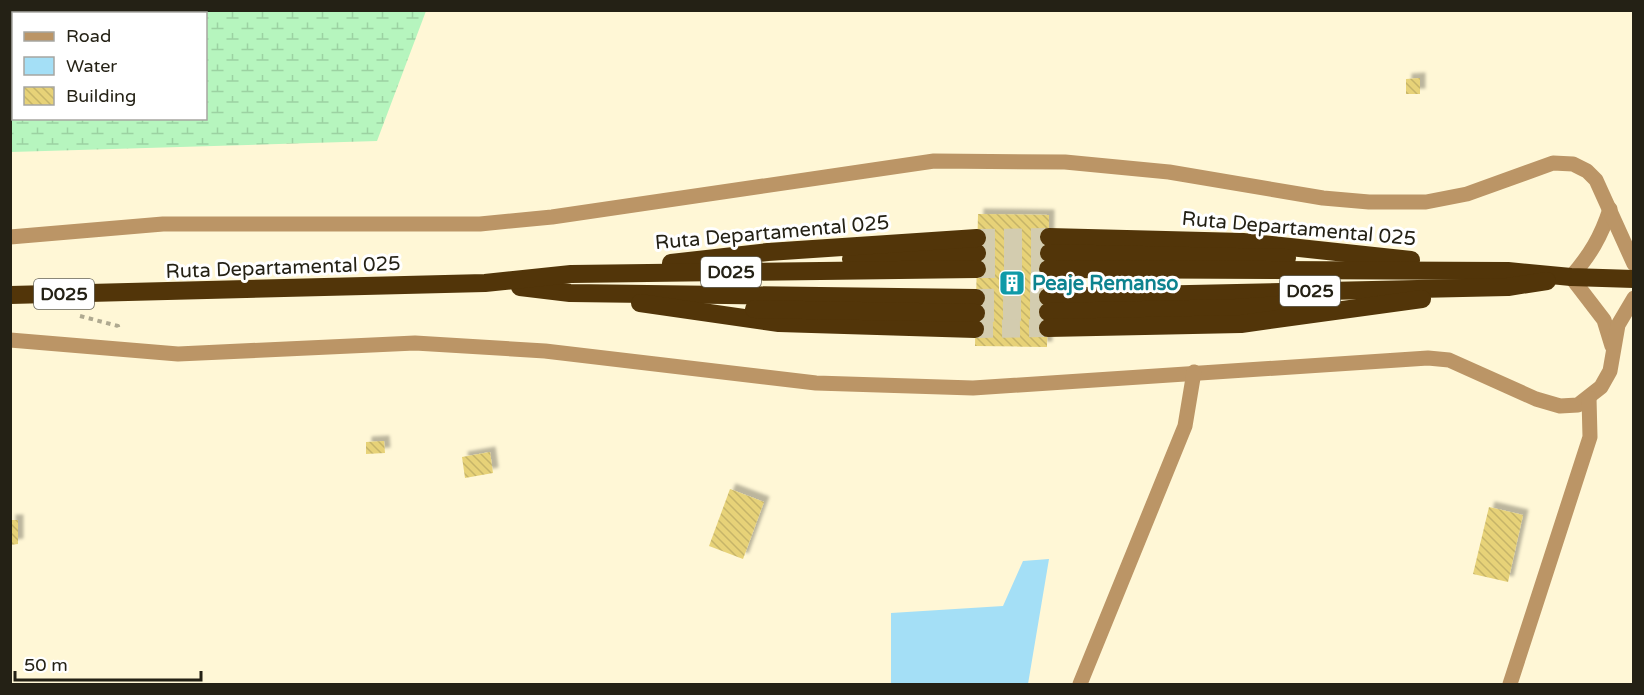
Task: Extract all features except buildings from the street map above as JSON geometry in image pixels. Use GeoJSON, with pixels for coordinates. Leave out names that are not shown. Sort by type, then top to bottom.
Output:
{"type":"FeatureCollection","features":[{"type":"Feature","properties":{"kind":"highway","name":"Ruta Departamental 025"},"geometry":{"type":"LineString","coordinates":[[1243,242],[1508,279],[1049,253],[1243,242]]}},
{"type":"Feature","properties":{"kind":"highway","name":"Ruta Departamental 025"},"geometry":{"type":"LineString","coordinates":[[768,252],[977,253],[570,284],[768,252]]}},
{"type":"Feature","properties":{"kind":"highway","name":"Ruta Departamental 025"},"geometry":{"type":"LineString","coordinates":[[1508,279],[1240,324],[1048,312],[1508,279],[1571,277],[1634,279]]}},
{"type":"Feature","properties":{"kind":"highway","name":"Ruta Departamental 025"},"geometry":{"type":"LineString","coordinates":[[10,295],[485,283],[570,284],[976,313],[779,323],[570,284]]}},
{"type":"Feature","properties":{"kind":"street"},"geometry":{"type":"LineString","coordinates":[[10,237],[163,224],[480,224],[552,217],[934,161],[1002,159],[1169,171],[1323,198],[1369,202],[1426,202],[1467,194],[1532,168],[1553,163],[1573,164],[1587,171],[1596,180],[1634,264]]}},
{"type":"Feature","properties":{"kind":"street"},"geometry":{"type":"LineString","coordinates":[[1610,209],[1601,238],[1592,254],[1571,277],[1604,320],[1612,346]]}},
{"type":"Feature","properties":{"kind":"street"},"geometry":{"type":"LineString","coordinates":[[10,340],[178,354],[415,343],[545,351],[816,383],[973,388],[1428,358],[1449,360],[1536,399],[1560,406],[1578,405],[1601,387],[1610,371],[1612,346],[1618,325],[1634,298]]}},
{"type":"Feature","properties":{"kind":"street"},"geometry":{"type":"LineString","coordinates":[[1080,684],[1185,426],[1194,372]]}},
{"type":"Feature","properties":{"kind":"street"},"geometry":{"type":"LineString","coordinates":[[1510,684],[1590,437],[1589,398]]}},
{"type":"Feature","properties":{"kind":"green space"},"geometry":{"type":"Polygon","coordinates":[[[10,11],[426,11],[377,141],[11,152],[10,11]]]}},
{"type":"Feature","properties":{"kind":"water"},"geometry":{"type":"Polygon","coordinates":[[[1049,559],[1028,684],[891,684],[891,613],[1003,606],[1023,561],[1049,559]]]}},
{"type":"Feature","properties":{"kind":"tunnel"},"geometry":{"type":"LineString","coordinates":[[977,238],[1049,237]]}},
{"type":"Feature","properties":{"kind":"tunnel"},"geometry":{"type":"LineString","coordinates":[[977,253],[1049,253]]}},
{"type":"Feature","properties":{"kind":"tunnel"},"geometry":{"type":"LineString","coordinates":[[977,269],[1048,269]]}},
{"type":"Feature","properties":{"kind":"tunnel"},"geometry":{"type":"LineString","coordinates":[[976,298],[1048,297]]}},
{"type":"Feature","properties":{"kind":"tunnel"},"geometry":{"type":"LineString","coordinates":[[976,313],[1048,312]]}},
{"type":"Feature","properties":{"kind":"tunnel"},"geometry":{"type":"LineString","coordinates":[[975,329],[1048,328]]}},
{"type":"Feature","properties":{"kind":"place","name":"Peaje Remanso"},"geometry":{"type":"Point","coordinates":[1012,283]}}]}
